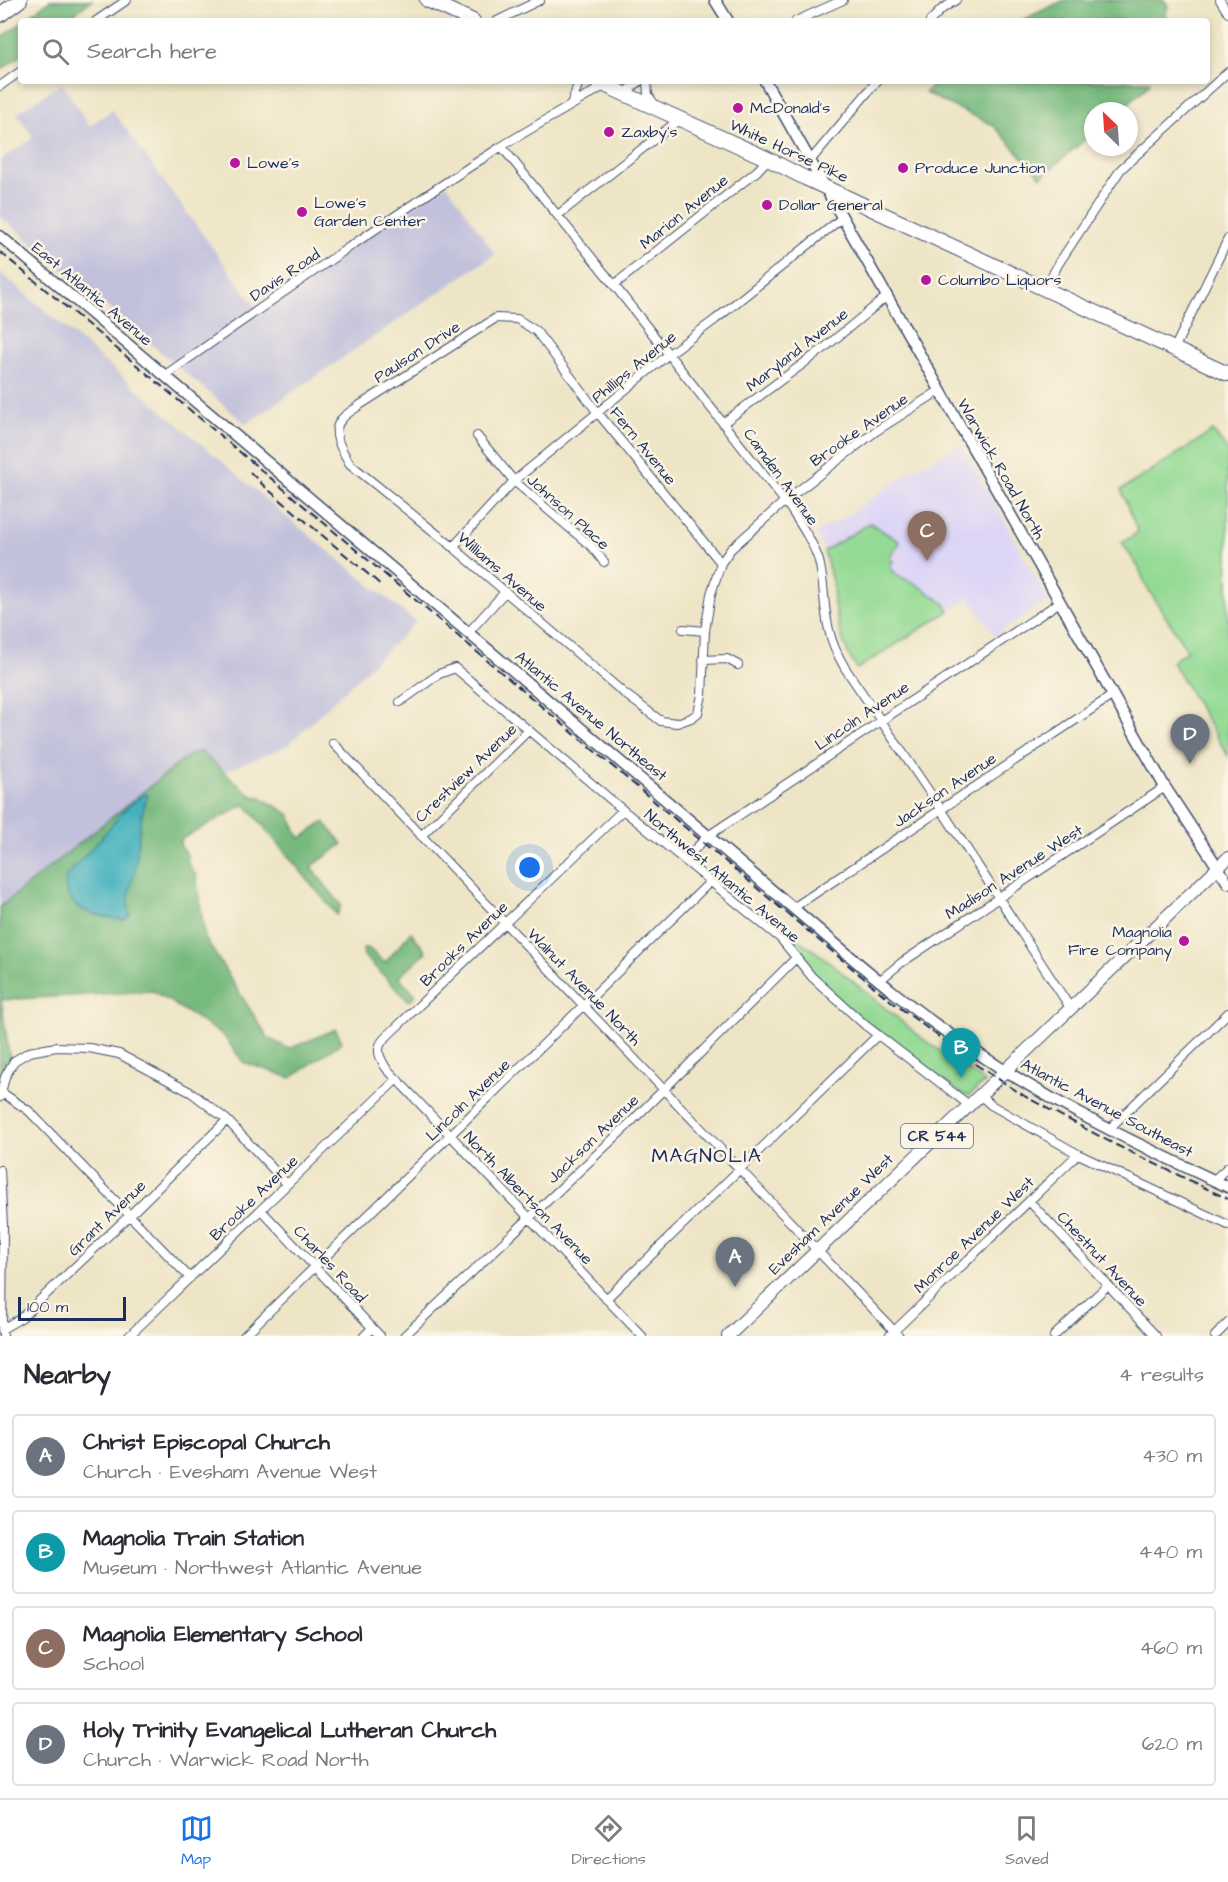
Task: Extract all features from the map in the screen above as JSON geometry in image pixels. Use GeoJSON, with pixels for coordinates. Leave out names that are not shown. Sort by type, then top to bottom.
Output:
{"type":"FeatureCollection","features":[{"type":"Feature","properties":{"kind":"highway"},"geometry":{"type":"LineString","coordinates":[[0,15],[20,0]]}},
{"type":"Feature","properties":{"kind":"highway"},"geometry":{"type":"LineString","coordinates":[[427,0],[466,18]]}},
{"type":"Feature","properties":{"kind":"highway","name":"White Horse Pike"},"geometry":{"type":"LineString","coordinates":[[602,84],[1228,374]]}},
{"type":"Feature","properties":{"kind":"main road","name":"CR 544"},"geometry":{"type":"LineString","coordinates":[[1218,867],[1228,858]]}},
{"type":"Feature","properties":{"kind":"main road","name":"Evesham Avenue West"},"geometry":{"type":"LineString","coordinates":[[728,1336],[1218,867]]}},
{"type":"Feature","properties":{"kind":"street"},"geometry":{"type":"LineString","coordinates":[[100,18],[127,0]]}},
{"type":"Feature","properties":{"kind":"street"},"geometry":{"type":"LineString","coordinates":[[502,18],[540,0]]}},
{"type":"Feature","properties":{"kind":"street"},"geometry":{"type":"LineString","coordinates":[[715,0],[724,18]]}},
{"type":"Feature","properties":{"kind":"street"},"geometry":{"type":"LineString","coordinates":[[803,18],[843,0]]}},
{"type":"Feature","properties":{"kind":"street"},"geometry":{"type":"LineString","coordinates":[[933,18],[956,0]]}},
{"type":"Feature","properties":{"kind":"street"},"geometry":{"type":"LineString","coordinates":[[1220,0],[1228,13]]}},
{"type":"Feature","properties":{"kind":"street"},"geometry":{"type":"LineString","coordinates":[[1045,288],[1059,263],[1122,169],[1228,72]]}},
{"type":"Feature","properties":{"kind":"street"},"geometry":{"type":"LineString","coordinates":[[0,86],[18,73]]}},
{"type":"Feature","properties":{"kind":"street"},"geometry":{"type":"LineString","coordinates":[[571,106],[576,96],[576,84]]}},
{"type":"Feature","properties":{"kind":"street","name":"Davis Road"},"geometry":{"type":"LineString","coordinates":[[165,375],[284,292],[502,147],[571,106],[599,84]]}},
{"type":"Feature","properties":{"kind":"street"},"geometry":{"type":"LineString","coordinates":[[625,93],[636,84]]}},
{"type":"Feature","properties":{"kind":"street"},"geometry":{"type":"LineString","coordinates":[[647,84],[648,95],[657,108]]}},
{"type":"Feature","properties":{"kind":"street","name":"Warwick Road North"},"geometry":{"type":"LineString","coordinates":[[767,84],[1166,787],[1228,883]]}},
{"type":"Feature","properties":{"kind":"street"},"geometry":{"type":"LineString","coordinates":[[810,161],[874,84]]}},
{"type":"Feature","properties":{"kind":"street"},"geometry":{"type":"LineString","coordinates":[[558,215],[680,119]]}},
{"type":"Feature","properties":{"kind":"street","name":"Camden Avenue"},"geometry":{"type":"LineString","coordinates":[[502,147],[785,501],[809,538],[818,558],[823,579],[828,628],[834,648],[845,668],[941,809],[1071,1009]]}},
{"type":"Feature","properties":{"kind":"street","name":"Marion Avenue"},"geometry":{"type":"LineString","coordinates":[[614,285],[757,171],[768,159]]}},
{"type":"Feature","properties":{"kind":"street","name":"Phillips Avenue"},"geometry":{"type":"LineString","coordinates":[[453,548],[514,481],[669,354],[842,218]]}},
{"type":"Feature","properties":{"kind":"street","name":"East Atlantic Avenue"},"geometry":{"type":"LineString","coordinates":[[0,236],[165,375]]}},
{"type":"Feature","properties":{"kind":"street"},"geometry":{"type":"LineString","coordinates":[[1174,349],[1228,239]]}},
{"type":"Feature","properties":{"kind":"street","name":"Maryland Avenue"},"geometry":{"type":"LineString","coordinates":[[723,423],[823,349],[886,297]]}},
{"type":"Feature","properties":{"kind":"street","name":"Paulson Drive"},"geometry":{"type":"LineString","coordinates":[[337,428],[340,420],[360,405],[496,318],[520,321]]}},
{"type":"Feature","properties":{"kind":"street","name":"Fern Avenue"},"geometry":{"type":"LineString","coordinates":[[520,321],[536,331],[598,413],[722,562]]}},
{"type":"Feature","properties":{"kind":"street","name":"Atlantic Avenue Northeast"},"geometry":{"type":"LineString","coordinates":[[165,375],[879,981],[922,1015],[1005,1071]]}},
{"type":"Feature","properties":{"kind":"street","name":"Brooke Avenue"},"geometry":{"type":"LineString","coordinates":[[668,722],[677,723],[692,718],[698,713],[702,694],[705,631],[712,588],[722,562],[731,549],[785,501],[876,431],[939,391]]}},
{"type":"Feature","properties":{"kind":"street","name":"Williams Avenue"},"geometry":{"type":"LineString","coordinates":[[337,428],[336,432],[342,450],[350,464],[625,694],[661,721],[668,722]]}},
{"type":"Feature","properties":{"kind":"street","name":"Johnson Place"},"geometry":{"type":"LineString","coordinates":[[477,436],[514,481],[592,547],[604,562]]}},
{"type":"Feature","properties":{"kind":"street"},"geometry":{"type":"LineString","coordinates":[[469,632],[504,593]]}},
{"type":"Feature","properties":{"kind":"street","name":"Lincoln Avenue"},"geometry":{"type":"LineString","coordinates":[[684,860],[708,836],[1060,602]]}},
{"type":"Feature","properties":{"kind":"street"},"geometry":{"type":"LineString","coordinates":[[683,629],[705,631]]}},
{"type":"Feature","properties":{"kind":"street"},"geometry":{"type":"LineString","coordinates":[[704,660],[727,659],[738,665]]}},
{"type":"Feature","properties":{"kind":"street","name":"Northwest Atlantic Avenue"},"geometry":{"type":"LineString","coordinates":[[400,702],[439,674],[455,668],[623,810],[781,939],[812,977],[834,998],[969,1105]]}},
{"type":"Feature","properties":{"kind":"street","name":"Jackson Avenue"},"geometry":{"type":"LineString","coordinates":[[793,908],[1113,695]]}},
{"type":"Feature","properties":{"kind":"street","name":"Crestview Avenue"},"geometry":{"type":"LineString","coordinates":[[421,836],[529,729]]}},
{"type":"Feature","properties":{"kind":"street","name":"Walnut Avenue North"},"geometry":{"type":"LineString","coordinates":[[333,743],[894,1334]]}},
{"type":"Feature","properties":{"kind":"street","name":"Madison Avenue West"},"geometry":{"type":"LineString","coordinates":[[879,981],[901,963],[1166,787]]}},
{"type":"Feature","properties":{"kind":"street","name":"Brooks Avenue"},"geometry":{"type":"LineString","coordinates":[[378,1048],[383,1040],[623,810]]}},
{"type":"Feature","properties":{"kind":"street","name":"Lincoln Avenue"},"geometry":{"type":"LineString","coordinates":[[244,1336],[710,882]]}},
{"type":"Feature","properties":{"kind":"street","name":"Jackson Avenue"},"geometry":{"type":"LineString","coordinates":[[405,1336],[663,1090],[796,958]]}},
{"type":"Feature","properties":{"kind":"street"},"geometry":{"type":"LineString","coordinates":[[1108,1129],[1228,1013]]}},
{"type":"Feature","properties":{"kind":"street"},"geometry":{"type":"LineString","coordinates":[[606,1299],[878,1035]]}},
{"type":"Feature","properties":{"kind":"street"},"geometry":{"type":"LineString","coordinates":[[190,1278],[29,1111],[1,1095],[5,1077],[14,1061],[29,1052],[56,1047],[89,1048],[119,1054],[192,1092],[226,1120],[287,1184]]}},
{"type":"Feature","properties":{"kind":"street","name":"North Albertson Avenue"},"geometry":{"type":"LineString","coordinates":[[378,1048],[380,1058],[386,1068],[642,1336]]}},
{"type":"Feature","properties":{"kind":"street","name":"Atlantic Avenue Southeast"},"geometry":{"type":"LineString","coordinates":[[1005,1071],[1108,1129],[1228,1187]]}},
{"type":"Feature","properties":{"kind":"street","name":"Brooke Avenue"},"geometry":{"type":"LineString","coordinates":[[129,1336],[397,1079]]}},
{"type":"Feature","properties":{"kind":"street"},"geometry":{"type":"LineString","coordinates":[[980,1095],[992,1105],[1078,1154],[1228,1225]]}},
{"type":"Feature","properties":{"kind":"street","name":"Grant Avenue"},"geometry":{"type":"LineString","coordinates":[[2,1332],[21,1318],[130,1215],[226,1120]]}},
{"type":"Feature","properties":{"kind":"street","name":"Monroe Avenue West"},"geometry":{"type":"LineString","coordinates":[[894,1334],[1078,1154]]}},
{"type":"Feature","properties":{"kind":"street"},"geometry":{"type":"LineString","coordinates":[[1214,1180],[1228,1167]]}},
{"type":"Feature","properties":{"kind":"street"},"geometry":{"type":"LineString","coordinates":[[0,1170],[3,1225],[2,1332]]}},
{"type":"Feature","properties":{"kind":"street","name":"Chestnut Avenue"},"geometry":{"type":"LineString","coordinates":[[1029,1201],[1156,1336]]}},
{"type":"Feature","properties":{"kind":"street","name":"Charles Road"},"geometry":{"type":"LineString","coordinates":[[261,1210],[380,1336]]}},
{"type":"Feature","properties":{"kind":"street"},"geometry":{"type":"LineString","coordinates":[[1054,1336],[1108,1285]]}},
{"type":"Feature","properties":{"kind":"street"},"geometry":{"type":"LineString","coordinates":[[1215,1336],[1228,1323]]}},
{"type":"Feature","properties":{"kind":"street"},"geometry":{"type":"LineString","coordinates":[[364,1336],[372,1328]]}},
{"type":"Feature","properties":{"kind":"shaded area"},"geometry":{"type":"Polygon","coordinates":[[[60,84],[89,126],[112,110],[258,310],[447,184],[495,254],[246,424],[0,216],[0,160],[33,138],[17,113],[60,84]]]}},
{"type":"Feature","properties":{"kind":"shaded area"},"geometry":{"type":"Polygon","coordinates":[[[0,272],[289,519],[416,622],[287,746],[223,772],[200,751],[188,756],[0,907],[0,272]]]}},
{"type":"Feature","properties":{"kind":"shaded area"},"geometry":{"type":"Polygon","coordinates":[[[961,444],[1048,600],[995,636],[969,598],[857,669],[849,656],[840,632],[830,570],[816,532],[847,516],[904,475],[961,444]]]}},
{"type":"Feature","properties":{"kind":"green space"},"geometry":{"type":"Polygon","coordinates":[[[50,0],[92,0],[69,18],[27,18],[50,0]]]}},
{"type":"Feature","properties":{"kind":"green space"},"geometry":{"type":"Polygon","coordinates":[[[1065,0],[1164,0],[1168,6],[1165,18],[1026,18],[1065,0]]]}},
{"type":"Feature","properties":{"kind":"green space"},"geometry":{"type":"Polygon","coordinates":[[[18,25],[18,57],[0,71],[0,39],[18,25]]]}},
{"type":"Feature","properties":{"kind":"green space"},"geometry":{"type":"Polygon","coordinates":[[[934,84],[1149,84],[1129,102],[1084,102],[1084,141],[1041,177],[993,125],[925,93],[934,84]]]}},
{"type":"Feature","properties":{"kind":"green space"},"geometry":{"type":"Polygon","coordinates":[[[1213,431],[1228,451],[1228,756],[1172,662],[1187,650],[1122,543],[1138,532],[1121,490],[1213,431]]]}},
{"type":"Feature","properties":{"kind":"green space"},"geometry":{"type":"Polygon","coordinates":[[[870,523],[900,542],[889,558],[893,561],[890,566],[894,572],[944,603],[949,611],[857,669],[849,656],[840,632],[834,604],[833,585],[824,551],[870,523]]]}},
{"type":"Feature","properties":{"kind":"green space"},"geometry":{"type":"Polygon","coordinates":[[[200,751],[252,796],[260,797],[289,814],[300,839],[324,822],[343,844],[311,867],[341,905],[337,915],[245,804],[180,840],[181,847],[187,854],[188,864],[196,875],[205,938],[268,1038],[289,1049],[336,1029],[342,1042],[291,1078],[243,1062],[223,1035],[153,991],[1,1000],[11,1065],[0,1100],[0,907],[188,756],[200,751]]]}},
{"type":"Feature","properties":{"kind":"green space"},"geometry":{"type":"Polygon","coordinates":[[[411,932],[426,952],[399,977],[416,995],[409,1001],[364,956],[363,948],[368,948],[385,963],[411,932]]]}},
{"type":"Feature","properties":{"kind":"green space"},"geometry":{"type":"Polygon","coordinates":[[[793,936],[822,956],[923,1039],[985,1082],[970,1095],[964,1095],[914,1060],[834,996],[801,961],[789,942],[793,936]]]}},
{"type":"Feature","properties":{"kind":"water"},"geometry":{"type":"Polygon","coordinates":[[[144,794],[148,795],[141,822],[129,897],[130,915],[125,920],[98,916],[81,909],[69,897],[65,878],[122,812],[144,794]]]}},
{"type":"Feature","properties":{"kind":"railway"},"geometry":{"type":"LineString","coordinates":[[0,252],[891,1001],[978,1066],[1026,1097],[1116,1145],[1228,1199]]}},
{"type":"Feature","properties":{"kind":"railway"},"geometry":{"type":"LineString","coordinates":[[250,472],[381,585]]}},
{"type":"Feature","properties":{"kind":"place","name":"McDonald's"},"geometry":{"type":"Point","coordinates":[738,108]}},
{"type":"Feature","properties":{"kind":"place","name":"Zaxby's"},"geometry":{"type":"Point","coordinates":[609,132]}},
{"type":"Feature","properties":{"kind":"place","name":"Lowe's"},"geometry":{"type":"Point","coordinates":[235,163]}},
{"type":"Feature","properties":{"kind":"place","name":"Produce Junction"},"geometry":{"type":"Point","coordinates":[903,168]}},
{"type":"Feature","properties":{"kind":"place","name":"Dollar General"},"geometry":{"type":"Point","coordinates":[767,205]}},
{"type":"Feature","properties":{"kind":"place","name":"Lowe's Garden Center"},"geometry":{"type":"Point","coordinates":[302,212]}},
{"type":"Feature","properties":{"kind":"place","name":"Columbo Liquors"},"geometry":{"type":"Point","coordinates":[926,280]}},
{"type":"Feature","properties":{"kind":"place","name":"Magnolia Elementary School"},"geometry":{"type":"Point","coordinates":[927,561]}},
{"type":"Feature","properties":{"kind":"place","name":"Holy Trinity Evangelical Lutheran Church"},"geometry":{"type":"Point","coordinates":[1190,764]}},
{"type":"Feature","properties":{"kind":"place","name":"Magnolia Fire Company"},"geometry":{"type":"Point","coordinates":[1184,941]}},
{"type":"Feature","properties":{"kind":"place","name":"Magnolia Train Station"},"geometry":{"type":"Point","coordinates":[961,1078]}},
{"type":"Feature","properties":{"kind":"place","name":"Christ Episcopal Church"},"geometry":{"type":"Point","coordinates":[735,1287]}},
{"type":"Feature","properties":{"kind":"district","name":"MAGNOLIA"},"geometry":{"type":"Point","coordinates":[707,1156]}}]}
